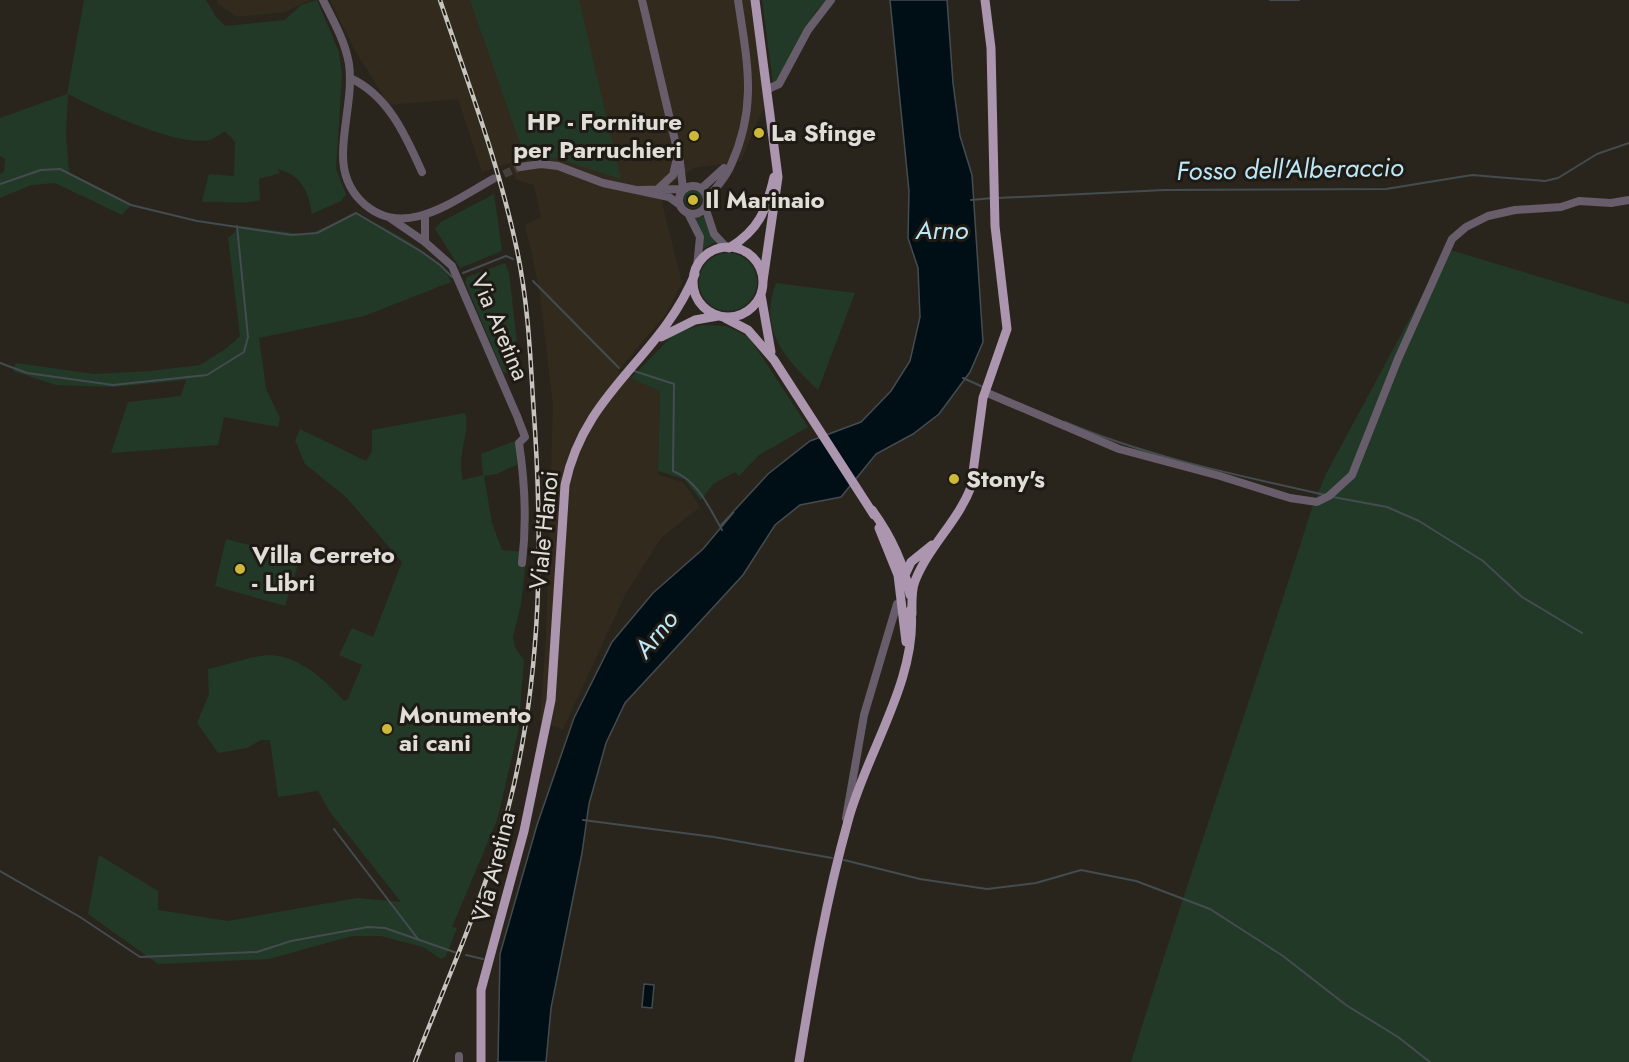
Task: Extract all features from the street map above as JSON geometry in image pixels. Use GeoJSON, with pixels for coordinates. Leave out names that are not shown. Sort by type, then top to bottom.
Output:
{"type":"FeatureCollection","features":[{"type":"Feature","properties":{"kind":"main road"},"geometry":{"type":"LineString","coordinates":[[755,0],[777,163],[777,201],[761,295],[765,328],[774,360]]}},
{"type":"Feature","properties":{"kind":"main road"},"geometry":{"type":"LineString","coordinates":[[892,559],[905,572],[915,572],[921,560],[966,500],[971,487],[985,392],[1007,329],[995,225],[991,48],[986,0]]}},
{"type":"Feature","properties":{"kind":"main road","name":"Viale Hanoi"},"geometry":{"type":"LineString","coordinates":[[553,682],[565,485],[578,440],[608,393],[675,316],[696,270],[709,253],[728,248],[743,239],[757,225],[770,191],[777,163]]}},
{"type":"Feature","properties":{"kind":"main road"},"geometry":{"type":"LineString","coordinates":[[728,248],[749,254],[761,271],[763,281]]}},
{"type":"Feature","properties":{"kind":"main road","name":"Viale Hanoi"},"geometry":{"type":"LineString","coordinates":[[696,270],[696,295],[709,311],[720,316]]}},
{"type":"Feature","properties":{"kind":"main road","name":"Viale Hanoi"},"geometry":{"type":"LineString","coordinates":[[656,340],[686,324],[720,316],[741,315],[756,303],[761,295]]}},
{"type":"Feature","properties":{"kind":"main road"},"geometry":{"type":"LineString","coordinates":[[720,316],[748,330],[774,360],[805,411],[888,534],[907,556],[921,560]]}},
{"type":"Feature","properties":{"kind":"main road"},"geometry":{"type":"LineString","coordinates":[[872,510],[892,559],[902,594],[906,629],[904,668]]}},
{"type":"Feature","properties":{"kind":"main road"},"geometry":{"type":"LineString","coordinates":[[888,534],[905,572],[912,614]]}},
{"type":"Feature","properties":{"kind":"main road"},"geometry":{"type":"LineString","coordinates":[[799,1062],[822,922],[844,835],[911,646],[913,589],[921,560]]}},
{"type":"Feature","properties":{"kind":"main road"},"geometry":{"type":"LineString","coordinates":[[902,594],[905,572]]}},
{"type":"Feature","properties":{"kind":"main road","name":"Via Aretina"},"geometry":{"type":"LineString","coordinates":[[481,1062],[481,990],[524,831],[553,682]]}},
{"type":"Feature","properties":{"kind":"street","name":"Via Aretina"},"geometry":{"type":"LineString","coordinates":[[323,0],[345,47],[350,78],[343,153],[344,170],[359,199],[372,210],[390,218],[414,234],[443,256],[459,279],[525,437],[519,443],[526,535],[522,563]]}},
{"type":"Feature","properties":{"kind":"street"},"geometry":{"type":"LineString","coordinates":[[642,0],[679,158],[683,189],[679,198],[680,205]]}},
{"type":"Feature","properties":{"kind":"street"},"geometry":{"type":"LineString","coordinates":[[688,213],[698,213],[727,173],[746,123],[750,98],[738,0]]}},
{"type":"Feature","properties":{"kind":"street"},"geometry":{"type":"LineString","coordinates":[[768,89],[779,84],[808,30],[831,0]]}},
{"type":"Feature","properties":{"kind":"street"},"geometry":{"type":"LineString","coordinates":[[350,78],[376,94],[410,144],[422,172]]}},
{"type":"Feature","properties":{"kind":"street"},"geometry":{"type":"LineString","coordinates":[[639,190],[699,187],[719,175],[735,153]]}},
{"type":"Feature","properties":{"kind":"street"},"geometry":{"type":"LineString","coordinates":[[679,158],[688,177],[699,187],[714,234],[728,248]]}},
{"type":"Feature","properties":{"kind":"street"},"geometry":{"type":"LineString","coordinates":[[658,189],[673,175],[679,158]]}},
{"type":"Feature","properties":{"kind":"street"},"geometry":{"type":"LineString","coordinates":[[520,167],[535,164],[558,166],[603,183],[669,197],[680,205]]}},
{"type":"Feature","properties":{"kind":"street","name":"Via Aretina"},"geometry":{"type":"LineString","coordinates":[[390,218],[411,219],[424,215],[493,179]]}},
{"type":"Feature","properties":{"kind":"street"},"geometry":{"type":"LineString","coordinates":[[985,392],[1119,449],[1220,476],[1290,498],[1317,502],[1329,496],[1352,475],[1398,359],[1452,239],[1466,227],[1488,216],[1515,210],[1561,207],[1580,201],[1611,203],[1629,200]]}},
{"type":"Feature","properties":{"kind":"street","name":"Viale Hanoi"},"geometry":{"type":"LineString","coordinates":[[680,205],[688,213],[700,237],[696,270]]}},
{"type":"Feature","properties":{"kind":"street"},"geometry":{"type":"LineString","coordinates":[[424,215],[425,242]]}},
{"type":"Feature","properties":{"kind":"street"},"geometry":{"type":"LineString","coordinates":[[411,219],[414,234]]}},
{"type":"Feature","properties":{"kind":"street"},"geometry":{"type":"LineString","coordinates":[[844,835],[864,715],[883,644],[897,604]]}},
{"type":"Feature","properties":{"kind":"shaded area"},"geometry":{"type":"Polygon","coordinates":[[[217,0],[310,0],[285,12],[238,17],[218,4],[217,0]]]}},
{"type":"Feature","properties":{"kind":"shaded area"},"geometry":{"type":"Polygon","coordinates":[[[330,0],[750,0],[765,104],[741,161],[694,168],[672,183],[662,203],[682,283],[666,314],[618,371],[660,390],[658,475],[683,482],[700,507],[661,538],[626,593],[563,729],[540,722],[546,635],[553,405],[539,287],[525,225],[541,217],[534,185],[516,180],[510,163],[482,172],[458,99],[389,105],[353,47],[330,0]]]}},
{"type":"Feature","properties":{"kind":"green space"},"geometry":{"type":"Polygon","coordinates":[[[84,0],[206,0],[216,17],[225,26],[285,20],[301,5],[317,0],[339,52],[342,76],[336,169],[346,194],[341,201],[312,214],[306,191],[302,185],[292,175],[277,169],[280,173],[259,179],[260,200],[239,203],[202,202],[209,174],[234,176],[235,142],[225,131],[209,140],[195,141],[178,138],[97,109],[68,94],[66,134],[69,174],[131,205],[122,215],[55,183],[31,185],[0,198],[0,174],[4,172],[5,159],[0,156],[0,118],[67,94],[84,0]]]}},
{"type":"Feature","properties":{"kind":"green space"},"geometry":{"type":"Polygon","coordinates":[[[470,0],[579,0],[621,179],[556,158],[525,158],[470,0]]]}},
{"type":"Feature","properties":{"kind":"green space"},"geometry":{"type":"Polygon","coordinates":[[[762,0],[827,0],[815,12],[778,81],[773,83],[762,0]]]}},
{"type":"Feature","properties":{"kind":"green space"},"geometry":{"type":"Polygon","coordinates":[[[693,190],[699,193],[702,199],[699,205],[693,208],[687,205],[684,199],[687,193],[693,190]]]}},
{"type":"Feature","properties":{"kind":"green space"},"geometry":{"type":"Polygon","coordinates":[[[494,194],[502,251],[460,268],[435,229],[441,222],[494,194]]]}},
{"type":"Feature","properties":{"kind":"green space"},"geometry":{"type":"Polygon","coordinates":[[[356,213],[410,242],[436,261],[451,282],[364,316],[259,338],[266,389],[280,418],[278,427],[224,417],[218,445],[111,453],[128,402],[181,396],[186,380],[113,387],[56,385],[13,371],[16,363],[94,374],[151,371],[200,365],[227,348],[240,336],[228,238],[242,226],[308,235],[356,213]]]}},
{"type":"Feature","properties":{"kind":"green space"},"geometry":{"type":"Polygon","coordinates":[[[703,216],[716,242],[703,249],[695,218],[703,216]]]}},
{"type":"Feature","properties":{"kind":"green space"},"geometry":{"type":"Polygon","coordinates":[[[1447,249],[1629,304],[1629,1062],[1131,1062],[1312,508],[1325,476],[1447,249]]]}},
{"type":"Feature","properties":{"kind":"green space"},"geometry":{"type":"Polygon","coordinates":[[[728,253],[739,255],[752,266],[757,282],[755,293],[744,306],[728,311],[717,309],[704,298],[699,282],[701,271],[712,258],[728,253]]]}},
{"type":"Feature","properties":{"kind":"green space"},"geometry":{"type":"Polygon","coordinates":[[[505,263],[509,273],[519,360],[513,374],[503,372],[465,282],[467,277],[505,263]]]}},
{"type":"Feature","properties":{"kind":"green space"},"geometry":{"type":"Polygon","coordinates":[[[776,283],[855,293],[818,390],[795,367],[778,343],[770,316],[771,300],[776,283]]]}},
{"type":"Feature","properties":{"kind":"green space"},"geometry":{"type":"Polygon","coordinates":[[[703,325],[726,326],[749,337],[808,427],[759,455],[739,476],[735,472],[713,484],[701,500],[684,479],[658,471],[660,391],[631,378],[676,332],[703,325]]]}},
{"type":"Feature","properties":{"kind":"green space"},"geometry":{"type":"Polygon","coordinates":[[[465,413],[466,428],[461,461],[463,480],[483,475],[481,454],[517,440],[521,463],[496,474],[484,476],[492,523],[502,550],[527,552],[521,604],[513,637],[515,647],[524,661],[518,732],[497,820],[452,927],[457,928],[446,956],[441,959],[423,947],[381,936],[352,936],[269,959],[158,964],[88,914],[99,855],[158,891],[158,910],[228,921],[357,898],[401,902],[330,812],[318,791],[278,797],[270,740],[261,740],[247,748],[218,753],[197,723],[209,694],[208,669],[264,655],[282,657],[303,665],[321,678],[344,701],[348,699],[362,665],[339,655],[352,628],[373,637],[402,562],[347,498],[305,464],[295,440],[300,429],[366,461],[372,452],[372,430],[465,413]]]}},
{"type":"Feature","properties":{"kind":"green space"},"geometry":{"type":"Polygon","coordinates":[[[226,539],[300,558],[285,606],[215,586],[226,539]]]}},
{"type":"Feature","properties":{"kind":"water","name":"Arno"},"geometry":{"type":"Polygon","coordinates":[[[890,0],[947,0],[953,83],[960,136],[972,175],[983,342],[970,372],[939,414],[913,434],[876,454],[841,497],[800,505],[775,525],[743,575],[625,703],[606,743],[589,804],[582,853],[551,1008],[546,1062],[498,1062],[500,954],[537,825],[574,718],[612,642],[653,593],[703,549],[734,512],[720,526],[768,474],[810,441],[861,422],[891,391],[910,361],[920,317],[918,268],[908,238],[909,191],[890,0]]]}},
{"type":"Feature","properties":{"kind":"water"},"geometry":{"type":"Polygon","coordinates":[[[644,984],[654,985],[652,1008],[642,1007],[644,984]]]}},
{"type":"Feature","properties":{"kind":"waterway"},"geometry":{"type":"LineString","coordinates":[[1270,0],[1299,0]]}},
{"type":"Feature","properties":{"kind":"waterway","name":"Fosso dell'Alberaccio"},"geometry":{"type":"LineString","coordinates":[[998,198],[1164,190],[1386,189],[1472,175],[1545,181],[1558,178],[1597,154],[1629,143]]}},
{"type":"Feature","properties":{"kind":"waterway"},"geometry":{"type":"LineString","coordinates":[[0,184],[41,170],[60,169],[131,205],[197,221],[292,235],[317,233],[356,213],[422,252],[452,277]]}},
{"type":"Feature","properties":{"kind":"waterway","name":"Fosso dell'Alberaccio"},"geometry":{"type":"LineString","coordinates":[[971,200],[993,198]]}},
{"type":"Feature","properties":{"kind":"waterway"},"geometry":{"type":"LineString","coordinates":[[0,363],[27,373],[113,385],[207,375],[244,352],[248,337],[237,226]]}},
{"type":"Feature","properties":{"kind":"waterway"},"geometry":{"type":"LineString","coordinates":[[463,273],[506,256],[513,259]]}},
{"type":"Feature","properties":{"kind":"waterway"},"geometry":{"type":"LineString","coordinates":[[533,281],[619,368]]}},
{"type":"Feature","properties":{"kind":"waterway"},"geometry":{"type":"LineString","coordinates":[[631,370],[674,384],[673,471],[682,475],[696,488],[722,530]]}},
{"type":"Feature","properties":{"kind":"waterway"},"geometry":{"type":"LineString","coordinates":[[963,378],[983,387]]}},
{"type":"Feature","properties":{"kind":"waterway"},"geometry":{"type":"LineString","coordinates":[[1065,422],[1161,455],[1325,495]]}},
{"type":"Feature","properties":{"kind":"waterway"},"geometry":{"type":"LineString","coordinates":[[1333,497],[1387,507],[1419,521],[1483,561],[1522,597],[1582,633]]}},
{"type":"Feature","properties":{"kind":"waterway"},"geometry":{"type":"LineString","coordinates":[[583,820],[714,837],[832,858]]}},
{"type":"Feature","properties":{"kind":"waterway"},"geometry":{"type":"LineString","coordinates":[[334,829],[418,939]]}},
{"type":"Feature","properties":{"kind":"waterway"},"geometry":{"type":"LineString","coordinates":[[844,860],[920,879],[987,889],[1036,883],[1081,870],[1136,881],[1210,909],[1283,956],[1346,1005],[1398,1037],[1430,1062]]}},
{"type":"Feature","properties":{"kind":"waterway"},"geometry":{"type":"LineString","coordinates":[[0,871],[80,917],[140,957],[257,952],[291,941],[368,927],[385,928],[457,953]]}},
{"type":"Feature","properties":{"kind":"waterway"},"geometry":{"type":"LineString","coordinates":[[466,955],[483,959]]}},
{"type":"Feature","properties":{"kind":"tunnel"},"geometry":{"type":"LineString","coordinates":[[493,179],[520,167]]}},
{"type":"Feature","properties":{"kind":"railway"},"geometry":{"type":"LineString","coordinates":[[415,1062],[477,905],[508,809],[520,759],[528,708],[534,657],[539,554],[531,360],[519,261],[508,210],[490,150],[440,0]]}},
{"type":"Feature","properties":{"kind":"place","name":"La Sfinge"},"geometry":{"type":"Point","coordinates":[759,133]}},
{"type":"Feature","properties":{"kind":"place","name":"HP - Forniture per Parruchieri"},"geometry":{"type":"Point","coordinates":[694,136]}},
{"type":"Feature","properties":{"kind":"place","name":"Il Marinaio"},"geometry":{"type":"Point","coordinates":[693,200]}},
{"type":"Feature","properties":{"kind":"place","name":"Stony's"},"geometry":{"type":"Point","coordinates":[954,479]}},
{"type":"Feature","properties":{"kind":"place","name":"Villa Cerreto - Libri"},"geometry":{"type":"Point","coordinates":[240,569]}},
{"type":"Feature","properties":{"kind":"place","name":"Monumento ai cani"},"geometry":{"type":"Point","coordinates":[387,729]}}]}
